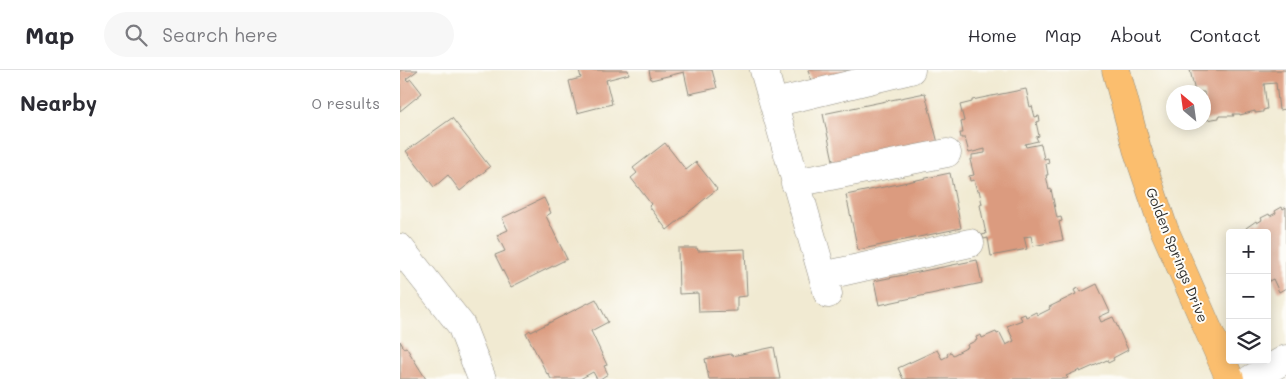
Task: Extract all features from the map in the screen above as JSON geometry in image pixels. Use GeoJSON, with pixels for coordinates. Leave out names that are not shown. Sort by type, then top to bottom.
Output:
{"type":"FeatureCollection","features":[{"type":"Feature","properties":{"kind":"main road","name":"Golden Springs Drive"},"geometry":{"type":"LineString","coordinates":[[1116,70],[1137,149],[1164,229],[1230,379]]}},
{"type":"Feature","properties":{"kind":"street"},"geometry":{"type":"LineString","coordinates":[[764,70],[825,285],[970,244]]}},
{"type":"Feature","properties":{"kind":"street"},"geometry":{"type":"LineString","coordinates":[[774,103],[911,70]]}},
{"type":"Feature","properties":{"kind":"street"},"geometry":{"type":"LineString","coordinates":[[795,183],[946,153]]}},
{"type":"Feature","properties":{"kind":"street"},"geometry":{"type":"LineString","coordinates":[[400,248],[461,325],[482,379]]}},
{"type":"Feature","properties":{"kind":"street"},"geometry":{"type":"LineString","coordinates":[[1251,379],[1286,359]]}},
{"type":"Feature","properties":{"kind":"building"},"geometry":{"type":"Polygon","coordinates":[[[400,70],[418,70],[406,79],[408,81],[411,79],[422,93],[400,111],[400,70]]]}},
{"type":"Feature","properties":{"kind":"building"},"geometry":{"type":"Polygon","coordinates":[[[579,70],[628,70],[629,74],[606,80],[612,104],[577,113],[569,81],[581,78],[579,70]]]}},
{"type":"Feature","properties":{"kind":"building"},"geometry":{"type":"Polygon","coordinates":[[[649,70],[712,70],[717,88],[689,94],[684,72],[651,80],[649,70]]]}},
{"type":"Feature","properties":{"kind":"building"},"geometry":{"type":"Polygon","coordinates":[[[808,70],[860,70],[811,81],[808,70]]]}},
{"type":"Feature","properties":{"kind":"building"},"geometry":{"type":"Polygon","coordinates":[[[1190,70],[1286,70],[1286,109],[1279,110],[1276,83],[1264,84],[1267,109],[1263,110],[1263,112],[1255,113],[1255,111],[1240,115],[1233,114],[1234,116],[1219,116],[1219,118],[1211,119],[1211,85],[1193,85],[1190,70]]]}},
{"type":"Feature","properties":{"kind":"building"},"geometry":{"type":"Polygon","coordinates":[[[1026,89],[1030,107],[1032,106],[1035,117],[1039,116],[1040,121],[1036,122],[1039,136],[1036,137],[1038,141],[1025,144],[1026,147],[1041,144],[1044,159],[1048,158],[1049,163],[1046,164],[1048,175],[1046,175],[1057,218],[1061,217],[1062,221],[1059,222],[1063,240],[1033,246],[1031,236],[1024,237],[1027,249],[991,256],[988,238],[984,239],[982,235],[986,234],[979,190],[977,191],[974,180],[970,181],[969,176],[974,175],[970,160],[972,160],[972,155],[985,153],[985,149],[969,153],[965,138],[961,138],[960,133],[963,133],[961,122],[964,121],[960,105],[972,102],[972,100],[1026,89]]]}},
{"type":"Feature","properties":{"kind":"building"},"geometry":{"type":"Polygon","coordinates":[[[925,93],[938,143],[834,165],[823,114],[925,93]]]}},
{"type":"Feature","properties":{"kind":"building"},"geometry":{"type":"Polygon","coordinates":[[[452,118],[490,167],[460,191],[448,175],[434,187],[406,151],[452,118]]]}},
{"type":"Feature","properties":{"kind":"building"},"geometry":{"type":"Polygon","coordinates":[[[665,143],[686,170],[696,162],[717,189],[667,230],[649,206],[651,204],[631,178],[637,173],[633,168],[665,143]]]}},
{"type":"Feature","properties":{"kind":"building"},"geometry":{"type":"Polygon","coordinates":[[[950,173],[961,228],[858,250],[846,195],[950,173]]]}},
{"type":"Feature","properties":{"kind":"building"},"geometry":{"type":"Polygon","coordinates":[[[544,198],[551,213],[546,216],[567,259],[511,287],[495,255],[505,251],[497,235],[508,230],[502,218],[544,198]]]}},
{"type":"Feature","properties":{"kind":"building"},"geometry":{"type":"Polygon","coordinates":[[[1286,207],[1286,288],[1279,292],[1273,279],[1271,280],[1271,229],[1246,228],[1269,214],[1270,216],[1276,213],[1275,211],[1286,207]]]}},
{"type":"Feature","properties":{"kind":"building"},"geometry":{"type":"Polygon","coordinates":[[[678,248],[697,248],[698,251],[745,249],[747,296],[737,297],[737,311],[699,312],[698,293],[679,294],[678,248]]]}},
{"type":"Feature","properties":{"kind":"building"},"geometry":{"type":"Polygon","coordinates":[[[977,260],[982,283],[879,305],[874,281],[977,260]]]}},
{"type":"Feature","properties":{"kind":"building"},"geometry":{"type":"Polygon","coordinates":[[[1097,284],[1110,312],[1099,317],[1101,322],[1113,317],[1128,350],[1108,363],[1107,360],[1080,372],[1080,370],[1066,376],[1068,378],[1066,379],[903,379],[898,368],[937,350],[942,359],[951,352],[953,355],[968,347],[967,345],[977,340],[976,337],[981,335],[982,338],[996,332],[997,334],[1000,333],[1006,345],[1014,341],[1007,326],[1022,320],[1020,316],[1025,314],[1026,317],[1036,312],[1038,315],[1050,309],[1049,307],[1076,294],[1074,290],[1079,288],[1081,292],[1097,284]]]}},
{"type":"Feature","properties":{"kind":"building"},"geometry":{"type":"Polygon","coordinates":[[[596,299],[608,322],[591,331],[607,365],[604,366],[608,374],[600,379],[597,379],[593,372],[580,379],[551,379],[526,333],[596,299]]]}},
{"type":"Feature","properties":{"kind":"building"},"geometry":{"type":"Polygon","coordinates":[[[400,341],[404,348],[406,347],[426,379],[400,379],[400,341]]]}},
{"type":"Feature","properties":{"kind":"building"},"geometry":{"type":"Polygon","coordinates":[[[774,347],[780,379],[709,379],[705,359],[731,354],[732,356],[774,347]]]}}]}
